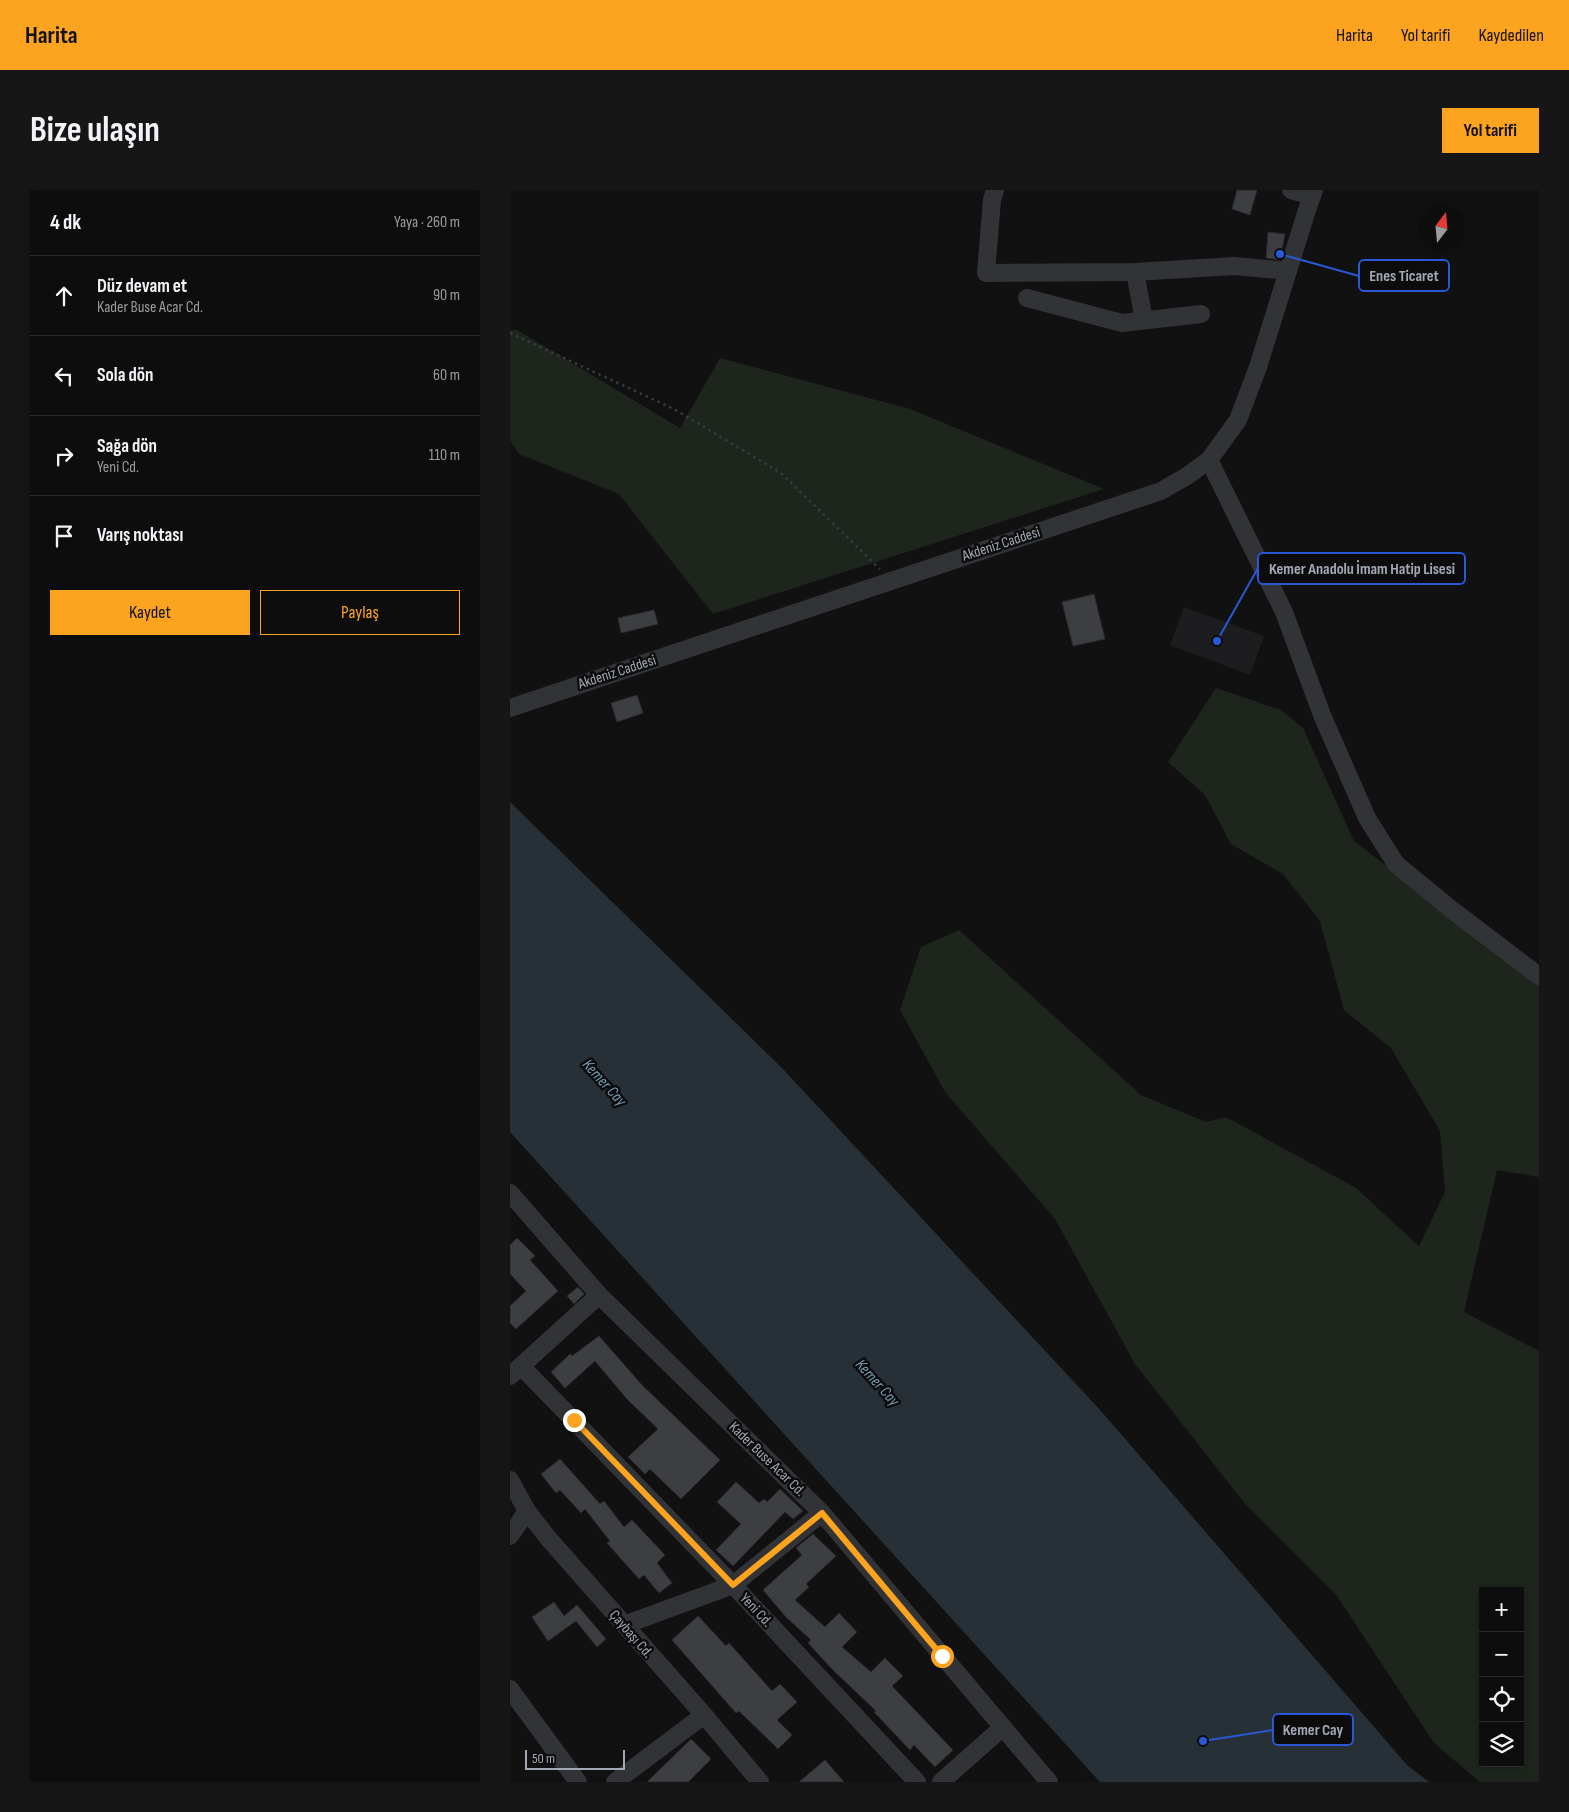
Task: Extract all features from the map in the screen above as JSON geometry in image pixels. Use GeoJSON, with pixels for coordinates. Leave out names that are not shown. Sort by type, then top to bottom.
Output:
{"type":"FeatureCollection","features":[{"type":"Feature","properties":{"kind":"street"},"geometry":{"type":"LineString","coordinates":[[995,190],[992,200],[986,273],[1135,272],[1234,266],[1288,271]]}},
{"type":"Feature","properties":{"kind":"street"},"geometry":{"type":"LineString","coordinates":[[1290,190],[1313,193]]}},
{"type":"Feature","properties":{"kind":"street","name":"Akdeniz Caddesi"},"geometry":{"type":"LineString","coordinates":[[510,708],[1161,491],[1187,476],[1209,460],[1238,420],[1258,367],[1313,193]]}},
{"type":"Feature","properties":{"kind":"street"},"geometry":{"type":"LineString","coordinates":[[1135,272],[1144,320]]}},
{"type":"Feature","properties":{"kind":"street"},"geometry":{"type":"LineString","coordinates":[[1027,298],[1111,322],[1129,323],[1201,314]]}},
{"type":"Feature","properties":{"kind":"street"},"geometry":{"type":"LineString","coordinates":[[1209,460],[1284,612],[1322,715],[1367,818],[1396,864],[1452,910],[1539,976]]}},
{"type":"Feature","properties":{"kind":"street","name":"Kader Buse Acar Cd."},"geometry":{"type":"LineString","coordinates":[[510,1193],[599,1295],[822,1513],[1049,1782]]}},
{"type":"Feature","properties":{"kind":"street"},"geometry":{"type":"LineString","coordinates":[[516,1371],[599,1295]]}},
{"type":"Feature","properties":{"kind":"street","name":"Yeni Cd."},"geometry":{"type":"LineString","coordinates":[[516,1371],[733,1585],[917,1782]]}},
{"type":"Feature","properties":{"kind":"street","name":"Çaybaşı Cd."},"geometry":{"type":"LineString","coordinates":[[510,1480],[527,1511],[548,1538],[704,1715],[760,1782]]}},
{"type":"Feature","properties":{"kind":"street"},"geometry":{"type":"LineString","coordinates":[[510,1536],[527,1511]]}},
{"type":"Feature","properties":{"kind":"street"},"geometry":{"type":"LineString","coordinates":[[624,1625],[733,1585],[822,1513]]}},
{"type":"Feature","properties":{"kind":"street"},"geometry":{"type":"LineString","coordinates":[[510,1689],[578,1782]]}},
{"type":"Feature","properties":{"kind":"street"},"geometry":{"type":"LineString","coordinates":[[616,1782],[704,1715]]}},
{"type":"Feature","properties":{"kind":"street"},"geometry":{"type":"LineString","coordinates":[[942,1782],[1003,1727]]}},
{"type":"Feature","properties":{"kind":"path"},"geometry":{"type":"LineString","coordinates":[[510,333],[674,409],[781,473],[892,580]]}},
{"type":"Feature","properties":{"kind":"shaded area"},"geometry":{"type":"Polygon","coordinates":[[[510,330],[517,330],[680,428],[720,358],[910,409],[1104,489],[713,614],[619,494],[519,454],[510,441],[510,330]]]}},
{"type":"Feature","properties":{"kind":"shaded area"},"geometry":{"type":"Polygon","coordinates":[[[1184,607],[1264,636],[1250,675],[1170,645],[1184,607]]]}},
{"type":"Feature","properties":{"kind":"shaded area"},"geometry":{"type":"Polygon","coordinates":[[[1216,688],[1281,710],[1303,728],[1354,841],[1539,984],[1539,1177],[1497,1170],[1464,1312],[1539,1351],[1539,1782],[1480,1782],[1434,1743],[1337,1596],[1246,1505],[1135,1364],[1055,1219],[945,1092],[900,1010],[921,947],[959,930],[1141,1095],[1206,1122],[1226,1117],[1356,1188],[1419,1246],[1445,1192],[1440,1131],[1391,1048],[1344,1010],[1320,921],[1283,874],[1231,844],[1205,795],[1168,762],[1216,688]]]}},
{"type":"Feature","properties":{"kind":"water"},"geometry":{"type":"Polygon","coordinates":[[[510,802],[782,1068],[1101,1411],[1407,1765],[1429,1782],[1100,1782],[510,1132],[510,802]]]}},
{"type":"Feature","properties":{"kind":"building"},"geometry":{"type":"Polygon","coordinates":[[[1237,190],[1257,190],[1250,215],[1232,209],[1237,190]]]}},
{"type":"Feature","properties":{"kind":"building"},"geometry":{"type":"Polygon","coordinates":[[[1268,232],[1285,234],[1280,260],[1266,258],[1268,232]]]}},
{"type":"Feature","properties":{"kind":"building"},"geometry":{"type":"Polygon","coordinates":[[[1094,594],[1105,639],[1073,646],[1062,602],[1094,594]]]}},
{"type":"Feature","properties":{"kind":"building"},"geometry":{"type":"Polygon","coordinates":[[[654,610],[658,624],[621,633],[618,618],[654,610]]]}},
{"type":"Feature","properties":{"kind":"building"},"geometry":{"type":"Polygon","coordinates":[[[637,695],[643,713],[617,722],[611,703],[637,695]]]}},
{"type":"Feature","properties":{"kind":"building"},"geometry":{"type":"Polygon","coordinates":[[[517,1238],[535,1256],[530,1260],[558,1291],[516,1329],[510,1323],[510,1306],[526,1291],[510,1274],[510,1245],[517,1238]]]}},
{"type":"Feature","properties":{"kind":"building"},"geometry":{"type":"Polygon","coordinates":[[[578,1287],[584,1294],[574,1304],[567,1296],[578,1287]]]}},
{"type":"Feature","properties":{"kind":"building"},"geometry":{"type":"Polygon","coordinates":[[[599,1336],[642,1385],[720,1460],[681,1499],[650,1469],[645,1474],[628,1457],[658,1429],[627,1399],[595,1361],[565,1388],[551,1372],[570,1354],[572,1356],[599,1336]]]}},
{"type":"Feature","properties":{"kind":"building"},"geometry":{"type":"Polygon","coordinates":[[[560,1459],[600,1504],[604,1501],[624,1527],[632,1520],[665,1555],[657,1563],[672,1583],[659,1593],[644,1575],[639,1579],[607,1543],[610,1541],[585,1509],[581,1513],[560,1490],[556,1493],[541,1474],[560,1459]]]}},
{"type":"Feature","properties":{"kind":"building"},"geometry":{"type":"Polygon","coordinates":[[[736,1482],[759,1503],[764,1499],[767,1502],[780,1489],[803,1511],[793,1519],[785,1512],[733,1566],[716,1550],[741,1524],[717,1502],[736,1482]]]}},
{"type":"Feature","properties":{"kind":"building"},"geometry":{"type":"Polygon","coordinates":[[[813,1534],[836,1556],[806,1584],[809,1587],[795,1600],[825,1627],[839,1613],[857,1632],[842,1647],[871,1672],[885,1658],[903,1676],[892,1686],[953,1750],[935,1767],[914,1745],[910,1750],[874,1712],[876,1711],[808,1643],[811,1640],[786,1617],[763,1590],[802,1555],[796,1548],[813,1534]]]}},
{"type":"Feature","properties":{"kind":"building"},"geometry":{"type":"Polygon","coordinates":[[[554,1602],[564,1616],[577,1605],[606,1639],[597,1647],[576,1621],[548,1641],[532,1617],[554,1602]]]}},
{"type":"Feature","properties":{"kind":"building"},"geometry":{"type":"Polygon","coordinates":[[[698,1616],[726,1646],[729,1643],[772,1691],[780,1684],[797,1702],[777,1720],[792,1735],[778,1749],[739,1711],[736,1713],[672,1640],[698,1616]]]}},
{"type":"Feature","properties":{"kind":"building"},"geometry":{"type":"Polygon","coordinates":[[[691,1739],[711,1759],[688,1782],[647,1782],[691,1739]]]}},
{"type":"Feature","properties":{"kind":"building"},"geometry":{"type":"Polygon","coordinates":[[[825,1760],[844,1782],[799,1782],[825,1760]]]}},
{"type":"Feature","properties":{"kind":"place","name":"Enes Ticaret"},"geometry":{"type":"Point","coordinates":[1280,254]}},
{"type":"Feature","properties":{"kind":"place","name":"Kemer Anadolu İmam Hatip Lisesi"},"geometry":{"type":"Point","coordinates":[1217,641]}},
{"type":"Feature","properties":{"kind":"place","name":"Kemer Cay"},"geometry":{"type":"Point","coordinates":[1203,1741]}},
{"type":"Feature","properties":{"kind":"route"},"geometry":{"type":"LineString","coordinates":[[574,1420],[733,1585],[822,1513],[942,1656]]}}]}
